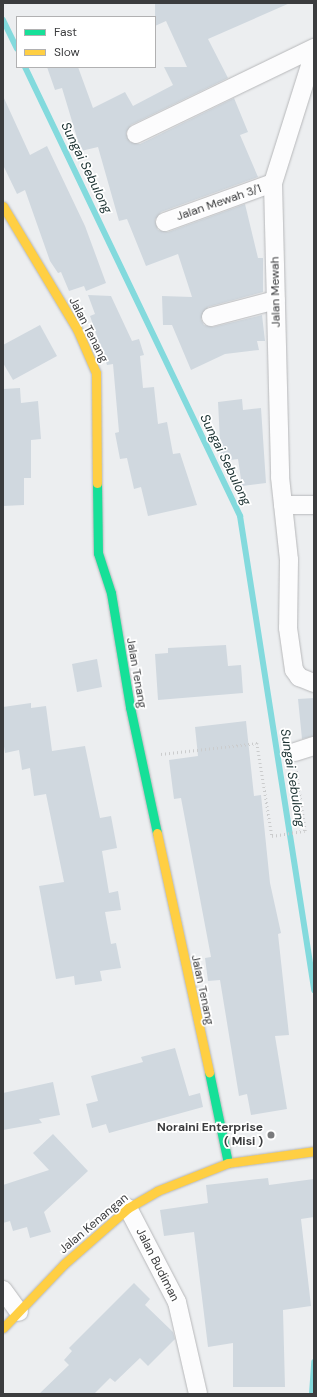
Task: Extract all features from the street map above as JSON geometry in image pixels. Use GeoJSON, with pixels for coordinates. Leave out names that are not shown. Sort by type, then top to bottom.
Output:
{"type":"FeatureCollection","features":[{"type":"Feature","properties":{"kind":"street"},"geometry":{"type":"LineString","coordinates":[[136,134],[314,48]]}},
{"type":"Feature","properties":{"kind":"street","name":"Jalan Mewah"},"geometry":{"type":"LineString","coordinates":[[314,53],[273,183],[283,505],[289,560],[291,662],[299,677],[314,683]]}},
{"type":"Feature","properties":{"kind":"street","name":"Jalan Mewah 3/1"},"geometry":{"type":"LineString","coordinates":[[165,222],[273,183]]}},
{"type":"Feature","properties":{"kind":"street","name":"Jalan Tenang"},"geometry":{"type":"LineString","coordinates":[[3,206],[77,329],[96,373],[96,541],[111,593],[141,757],[228,1163]]}},
{"type":"Feature","properties":{"kind":"street"},"geometry":{"type":"LineString","coordinates":[[211,317],[276,300]]}},
{"type":"Feature","properties":{"kind":"street"},"geometry":{"type":"LineString","coordinates":[[283,505],[314,505]]}},
{"type":"Feature","properties":{"kind":"street"},"geometry":{"type":"LineString","coordinates":[[295,752],[314,746]]}},
{"type":"Feature","properties":{"kind":"street","name":"Jalan Kenangan"},"geometry":{"type":"LineString","coordinates":[[3,1328],[64,1264],[128,1208],[187,1177],[228,1163],[309,1152]]}},
{"type":"Feature","properties":{"kind":"street","name":"Jalan Budiman"},"geometry":{"type":"LineString","coordinates":[[128,1208],[176,1302],[198,1394]]}},
{"type":"Feature","properties":{"kind":"street"},"geometry":{"type":"LineString","coordinates":[[3,1290],[18,1312]]}},
{"type":"Feature","properties":{"kind":"path"},"geometry":{"type":"LineString","coordinates":[[141,757],[257,743],[272,836],[277,836],[305,831],[295,752]]}},
{"type":"Feature","properties":{"kind":"building"},"geometry":{"type":"Polygon","coordinates":[[[155,3],[290,3],[208,39],[228,78],[131,125],[126,133],[130,142],[140,144],[234,98],[248,132],[240,135],[258,177],[161,212],[155,220],[158,230],[168,232],[245,204],[258,258],[263,258],[263,292],[208,307],[201,319],[204,325],[213,327],[262,315],[265,341],[257,341],[259,350],[225,354],[191,370],[172,325],[163,325],[162,296],[192,297],[178,254],[146,266],[127,219],[119,221],[98,147],[81,151],[62,88],[55,90],[47,68],[78,68],[93,108],[125,92],[133,106],[173,85],[164,67],[187,67],[166,21],[156,26],[155,3]]]}},
{"type":"Feature","properties":{"kind":"building"},"geometry":{"type":"Polygon","coordinates":[[[3,96],[30,155],[47,146],[85,226],[106,283],[86,291],[84,286],[69,291],[61,272],[58,273],[50,261],[25,190],[17,194],[3,165],[3,96]]]}},
{"type":"Feature","properties":{"kind":"building"},"geometry":{"type":"Polygon","coordinates":[[[88,295],[111,296],[132,341],[139,339],[144,355],[140,356],[143,388],[154,387],[158,424],[167,422],[173,454],[180,453],[197,505],[148,516],[141,487],[134,489],[127,458],[120,459],[115,433],[119,432],[113,364],[107,365],[90,316],[95,314],[88,295]]]}},
{"type":"Feature","properties":{"kind":"building"},"geometry":{"type":"Polygon","coordinates":[[[40,325],[57,356],[13,380],[3,363],[3,345],[40,325]]]}},
{"type":"Feature","properties":{"kind":"building"},"geometry":{"type":"Polygon","coordinates":[[[20,388],[21,403],[38,401],[41,439],[31,440],[31,478],[24,478],[24,505],[3,506],[3,389],[20,388]]]}},
{"type":"Feature","properties":{"kind":"building"},"geometry":{"type":"Polygon","coordinates":[[[242,399],[243,410],[261,408],[266,483],[242,486],[238,459],[221,461],[218,402],[242,399]]]}},
{"type":"Feature","properties":{"kind":"building"},"geometry":{"type":"Polygon","coordinates":[[[226,645],[228,666],[241,665],[243,693],[158,700],[155,654],[168,653],[168,648],[226,645]]]}},
{"type":"Feature","properties":{"kind":"building"},"geometry":{"type":"Polygon","coordinates":[[[97,659],[102,687],[77,692],[72,664],[97,659]]]}},
{"type":"Feature","properties":{"kind":"building"},"geometry":{"type":"Polygon","coordinates":[[[314,698],[314,736],[302,739],[298,699],[314,698]]]}},
{"type":"Feature","properties":{"kind":"building"},"geometry":{"type":"Polygon","coordinates":[[[31,703],[31,708],[46,706],[52,751],[85,746],[100,818],[111,816],[117,848],[102,851],[109,893],[118,891],[121,910],[105,912],[111,944],[116,943],[121,968],[100,971],[102,981],[75,985],[74,976],[56,979],[39,886],[64,882],[46,794],[34,796],[30,768],[22,770],[19,750],[5,753],[3,740],[3,707],[31,703]]]}},
{"type":"Feature","properties":{"kind":"building"},"geometry":{"type":"Polygon","coordinates":[[[246,721],[254,796],[261,795],[270,883],[281,933],[278,934],[289,1035],[275,1036],[287,1109],[251,1115],[247,1094],[239,1096],[220,980],[208,981],[205,958],[211,957],[181,798],[174,799],[169,760],[198,756],[195,727],[246,721]]]}},
{"type":"Feature","properties":{"kind":"building"},"geometry":{"type":"Polygon","coordinates":[[[175,1048],[189,1096],[200,1093],[203,1107],[109,1133],[106,1124],[92,1128],[86,1104],[98,1101],[91,1076],[143,1062],[141,1057],[175,1048]]]}},
{"type":"Feature","properties":{"kind":"building"},"geometry":{"type":"Polygon","coordinates":[[[53,1082],[60,1115],[39,1119],[42,1123],[3,1130],[3,1093],[53,1082]]]}},
{"type":"Feature","properties":{"kind":"building"},"geometry":{"type":"Polygon","coordinates":[[[53,1134],[88,1171],[44,1212],[51,1232],[30,1238],[27,1227],[13,1231],[10,1221],[3,1223],[3,1185],[49,1170],[33,1153],[53,1134]]]}},
{"type":"Feature","properties":{"kind":"building"},"geometry":{"type":"Polygon","coordinates":[[[268,1178],[269,1185],[314,1179],[314,1217],[301,1219],[311,1306],[283,1310],[285,1387],[233,1387],[233,1343],[208,1347],[194,1232],[164,1236],[160,1210],[208,1203],[206,1185],[268,1178]]]}},
{"type":"Feature","properties":{"kind":"building"},"geometry":{"type":"Polygon","coordinates":[[[134,1283],[150,1299],[145,1305],[173,1332],[175,1339],[148,1366],[140,1358],[115,1382],[110,1378],[94,1394],[39,1394],[69,1365],[64,1360],[72,1351],[69,1348],[134,1283]]]}},
{"type":"Feature","properties":{"kind":"waterway","name":"Sungai Sebulong"},"geometry":{"type":"LineString","coordinates":[[3,20],[16,47]]}},
{"type":"Feature","properties":{"kind":"waterway","name":"Sungai Sebulong"},"geometry":{"type":"LineString","coordinates":[[25,68],[240,516],[314,990]]}},
{"type":"Feature","properties":{"kind":"waterway","name":"Sungai Sebulong"},"geometry":{"type":"LineString","coordinates":[[312,1394],[314,1362]]}},
{"type":"Feature","properties":{"kind":"traffic: fast"},"geometry":{"type":"LineString","coordinates":[[97,483],[98,553],[111,593],[130,707],[157,833]]}},
{"type":"Feature","properties":{"kind":"traffic: fast"},"geometry":{"type":"LineString","coordinates":[[209,1072],[228,1163]]}},
{"type":"Feature","properties":{"kind":"traffic: slow"},"geometry":{"type":"LineString","coordinates":[[3,206],[77,329],[96,373],[97,483]]}},
{"type":"Feature","properties":{"kind":"traffic: slow"},"geometry":{"type":"LineString","coordinates":[[157,833],[209,1072]]}},
{"type":"Feature","properties":{"kind":"traffic: slow"},"geometry":{"type":"LineString","coordinates":[[3,1328],[64,1264],[128,1208],[157,1191],[228,1163],[314,1151]]}},
{"type":"Feature","properties":{"kind":"place","name":"Noraini Enterprise ( Misi )"},"geometry":{"type":"Point","coordinates":[271,1135]}}]}
